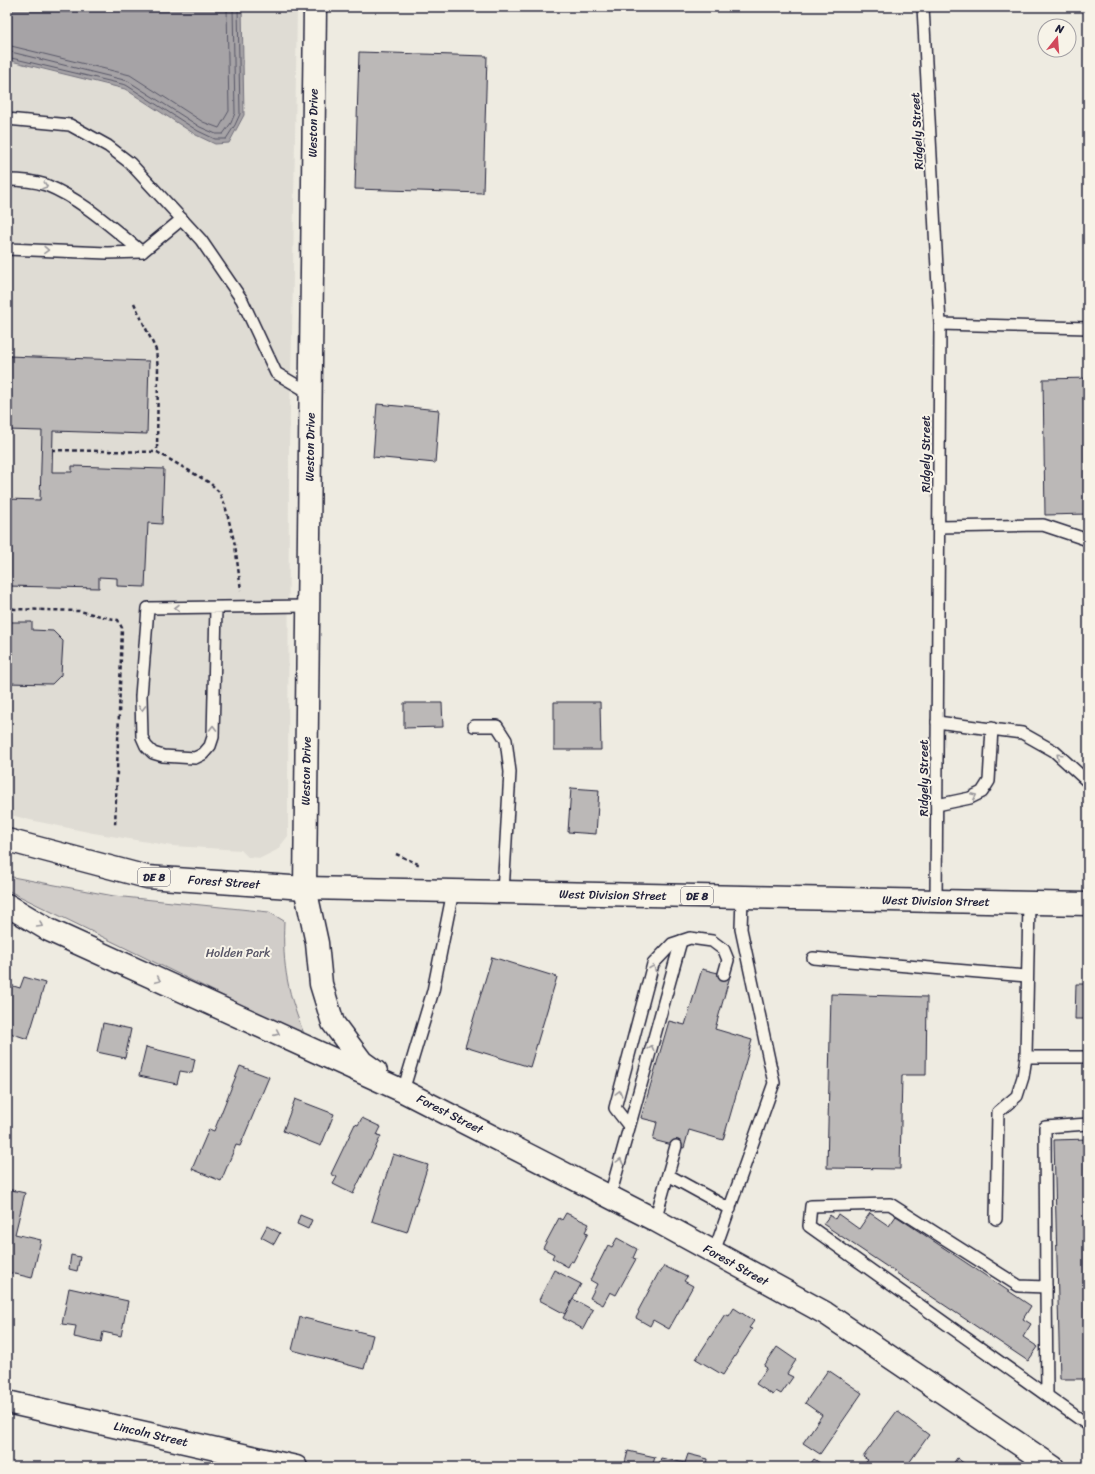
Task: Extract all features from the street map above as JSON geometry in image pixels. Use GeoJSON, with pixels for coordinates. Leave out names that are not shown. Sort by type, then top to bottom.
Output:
{"type":"FeatureCollection","features":[{"type":"Feature","properties":{"kind":"main road","name":"Weston Drive"},"geometry":{"type":"LineString","coordinates":[[305,888],[315,7]]}},
{"type":"Feature","properties":{"kind":"main road","name":"Forest Street"},"geometry":{"type":"LineString","coordinates":[[7,840],[147,877],[305,888],[317,943],[321,984],[333,1022],[362,1062],[404,1091]]}},
{"type":"Feature","properties":{"kind":"main road","name":"West Division Street"},"geometry":{"type":"LineString","coordinates":[[305,888],[1088,904]]}},
{"type":"Feature","properties":{"kind":"main road","name":"Forest Street"},"geometry":{"type":"LineString","coordinates":[[7,905],[49,930],[404,1091],[655,1220],[825,1313],[1053,1467]]}},
{"type":"Feature","properties":{"kind":"main road","name":"Lincoln Street"},"geometry":{"type":"LineString","coordinates":[[7,1402],[293,1467]]}},
{"type":"Feature","properties":{"kind":"lane","name":"Ridgely Street"},"geometry":{"type":"LineString","coordinates":[[923,7],[940,324],[936,901]]}},
{"type":"Feature","properties":{"kind":"lane"},"geometry":{"type":"LineString","coordinates":[[7,119],[70,126],[108,146],[130,163],[201,240],[242,300],[276,373],[310,393]]}},
{"type":"Feature","properties":{"kind":"lane"},"geometry":{"type":"LineString","coordinates":[[7,180],[22,180],[45,185],[77,201],[142,252]]}},
{"type":"Feature","properties":{"kind":"lane"},"geometry":{"type":"LineString","coordinates":[[7,249],[107,253],[142,252],[182,219]]}},
{"type":"Feature","properties":{"kind":"lane"},"geometry":{"type":"LineString","coordinates":[[940,324],[1088,328]]}},
{"type":"Feature","properties":{"kind":"lane"},"geometry":{"type":"LineString","coordinates":[[939,527],[1043,525],[1088,540]]}},
{"type":"Feature","properties":{"kind":"lane"},"geometry":{"type":"LineString","coordinates":[[216,608],[213,737],[210,746],[203,754],[195,758],[163,756],[153,753],[146,746],[142,737],[141,696],[148,608],[308,606]]}},
{"type":"Feature","properties":{"kind":"lane"},"geometry":{"type":"LineString","coordinates":[[937,722],[1022,733],[1054,751],[1088,782]]}},
{"type":"Feature","properties":{"kind":"lane"},"geometry":{"type":"LineString","coordinates":[[474,726],[497,726],[506,740],[510,772],[503,892]]}},
{"type":"Feature","properties":{"kind":"lane"},"geometry":{"type":"LineString","coordinates":[[937,805],[970,798],[982,792],[989,781],[992,728]]}},
{"type":"Feature","properties":{"kind":"lane"},"geometry":{"type":"LineString","coordinates":[[404,1091],[433,991],[453,891]]}},
{"type":"Feature","properties":{"kind":"lane"},"geometry":{"type":"LineString","coordinates":[[714,1252],[774,1082],[742,929],[742,897]]}},
{"type":"Feature","properties":{"kind":"lane"},"geometry":{"type":"LineString","coordinates":[[996,1219],[998,1112],[1017,1096],[1023,1077],[1026,1057],[1029,903]]}},
{"type":"Feature","properties":{"kind":"lane"},"geometry":{"type":"LineString","coordinates":[[630,1126],[615,1108],[653,964],[672,944],[690,938],[712,941],[724,950],[728,960],[724,974]]}},
{"type":"Feature","properties":{"kind":"lane"},"geometry":{"type":"LineString","coordinates":[[610,1196],[681,941]]}},
{"type":"Feature","properties":{"kind":"lane"},"geometry":{"type":"LineString","coordinates":[[813,958],[1027,976]]}},
{"type":"Feature","properties":{"kind":"lane"},"geometry":{"type":"LineString","coordinates":[[1026,1057],[1088,1057]]}},
{"type":"Feature","properties":{"kind":"lane"},"geometry":{"type":"LineString","coordinates":[[1047,1395],[1045,1127],[1088,1124]]}},
{"type":"Feature","properties":{"kind":"lane"},"geometry":{"type":"LineString","coordinates":[[655,1220],[676,1146]]}},
{"type":"Feature","properties":{"kind":"lane"},"geometry":{"type":"LineString","coordinates":[[668,1175],[730,1208]]}},
{"type":"Feature","properties":{"kind":"lane"},"geometry":{"type":"LineString","coordinates":[[1046,1287],[1019,1286],[890,1204],[811,1206],[810,1226],[1088,1425]]}},
{"type":"Feature","properties":{"kind":"path"},"geometry":{"type":"LineString","coordinates":[[134,303],[156,350],[158,369],[157,452]]}},
{"type":"Feature","properties":{"kind":"path"},"geometry":{"type":"LineString","coordinates":[[52,450],[157,452],[210,483],[219,492],[225,505],[235,545],[242,592]]}},
{"type":"Feature","properties":{"kind":"path"},"geometry":{"type":"LineString","coordinates":[[7,604],[14,609],[79,611],[118,620],[122,628],[115,827]]}},
{"type":"Feature","properties":{"kind":"shaded area"},"geometry":{"type":"Polygon","coordinates":[[[7,7],[297,7],[289,448],[288,836],[277,850],[261,858],[248,857],[241,850],[172,846],[93,833],[7,814],[7,7]]]}},
{"type":"Feature","properties":{"kind":"green space","name":"Holden Park"},"geometry":{"type":"Polygon","coordinates":[[[7,876],[114,896],[269,912],[284,921],[284,952],[287,980],[294,1007],[305,1036],[7,890],[7,876]]]}},
{"type":"Feature","properties":{"kind":"water"},"geometry":{"type":"Polygon","coordinates":[[[7,7],[242,7],[244,115],[229,143],[215,144],[196,135],[125,89],[7,60],[7,7]]]}},
{"type":"Feature","properties":{"kind":"building"},"geometry":{"type":"Polygon","coordinates":[[[359,52],[487,56],[483,193],[355,189],[359,52]]]}},
{"type":"Feature","properties":{"kind":"building"},"geometry":{"type":"Polygon","coordinates":[[[7,356],[149,361],[147,434],[53,431],[52,472],[72,472],[72,466],[164,469],[162,524],[148,523],[145,587],[117,586],[117,578],[99,577],[99,588],[7,586],[7,499],[40,500],[42,431],[7,430],[7,356]]]}},
{"type":"Feature","properties":{"kind":"building"},"geometry":{"type":"Polygon","coordinates":[[[1088,378],[1088,514],[1045,515],[1043,379],[1088,378]]]}},
{"type":"Feature","properties":{"kind":"building"},"geometry":{"type":"Polygon","coordinates":[[[377,404],[439,410],[435,463],[373,457],[377,404]]]}},
{"type":"Feature","properties":{"kind":"building"},"geometry":{"type":"Polygon","coordinates":[[[7,622],[32,622],[32,630],[53,631],[63,641],[61,675],[52,684],[7,683],[7,622]]]}},
{"type":"Feature","properties":{"kind":"building"},"geometry":{"type":"Polygon","coordinates":[[[554,702],[600,702],[601,750],[554,750],[554,702]]]}},
{"type":"Feature","properties":{"kind":"building"},"geometry":{"type":"Polygon","coordinates":[[[404,703],[442,703],[443,727],[404,728],[404,703]]]}},
{"type":"Feature","properties":{"kind":"building"},"geometry":{"type":"Polygon","coordinates":[[[571,788],[599,790],[596,834],[568,832],[571,788]]]}},
{"type":"Feature","properties":{"kind":"building"},"geometry":{"type":"Polygon","coordinates":[[[492,957],[557,977],[530,1067],[465,1047],[492,957]]]}},
{"type":"Feature","properties":{"kind":"building"},"geometry":{"type":"Polygon","coordinates":[[[702,969],[730,976],[715,1029],[752,1040],[723,1140],[689,1130],[684,1148],[653,1140],[657,1122],[641,1118],[669,1021],[685,1025],[702,969]]]}},
{"type":"Feature","properties":{"kind":"building"},"geometry":{"type":"Polygon","coordinates":[[[24,977],[45,983],[28,1039],[7,1032],[7,984],[20,988],[24,977]]]}},
{"type":"Feature","properties":{"kind":"building"},"geometry":{"type":"Polygon","coordinates":[[[1076,984],[1088,984],[1088,1019],[1075,1019],[1076,984]]]}},
{"type":"Feature","properties":{"kind":"building"},"geometry":{"type":"Polygon","coordinates":[[[831,994],[927,997],[926,1075],[902,1075],[900,1169],[827,1168],[831,994]]]}},
{"type":"Feature","properties":{"kind":"building"},"geometry":{"type":"Polygon","coordinates":[[[103,1023],[131,1029],[125,1058],[97,1052],[103,1023]]]}},
{"type":"Feature","properties":{"kind":"building"},"geometry":{"type":"Polygon","coordinates":[[[146,1047],[195,1059],[192,1073],[180,1071],[177,1084],[139,1076],[146,1047]]]}},
{"type":"Feature","properties":{"kind":"building"},"geometry":{"type":"Polygon","coordinates":[[[240,1066],[269,1077],[240,1146],[236,1145],[221,1181],[192,1169],[209,1129],[214,1131],[240,1066]]]}},
{"type":"Feature","properties":{"kind":"building"},"geometry":{"type":"Polygon","coordinates":[[[295,1099],[334,1114],[321,1146],[283,1131],[295,1099]]]}},
{"type":"Feature","properties":{"kind":"building"},"geometry":{"type":"Polygon","coordinates":[[[362,1118],[381,1127],[377,1135],[381,1136],[353,1194],[333,1184],[337,1177],[331,1174],[355,1124],[358,1125],[362,1118]]]}},
{"type":"Feature","properties":{"kind":"building"},"geometry":{"type":"Polygon","coordinates":[[[1088,1139],[1088,1379],[1060,1379],[1054,1140],[1088,1139]]]}},
{"type":"Feature","properties":{"kind":"building"},"geometry":{"type":"Polygon","coordinates":[[[393,1154],[428,1165],[407,1232],[372,1221],[393,1154]]]}},
{"type":"Feature","properties":{"kind":"building"},"geometry":{"type":"Polygon","coordinates":[[[7,1189],[25,1193],[15,1234],[41,1240],[32,1278],[7,1272],[7,1189]]]}},
{"type":"Feature","properties":{"kind":"building"},"geometry":{"type":"Polygon","coordinates":[[[566,1213],[589,1224],[585,1232],[588,1233],[573,1262],[571,1261],[568,1267],[552,1258],[554,1254],[543,1248],[559,1218],[562,1220],[566,1213]]]}},
{"type":"Feature","properties":{"kind":"building"},"geometry":{"type":"Polygon","coordinates":[[[870,1213],[889,1226],[896,1216],[1031,1306],[1023,1319],[1031,1324],[1023,1337],[1038,1347],[1028,1361],[823,1224],[830,1215],[835,1219],[838,1214],[859,1229],[870,1213]]]}},
{"type":"Feature","properties":{"kind":"building"},"geometry":{"type":"Polygon","coordinates":[[[300,1215],[312,1220],[308,1229],[297,1224],[300,1215]]]}},
{"type":"Feature","properties":{"kind":"building"},"geometry":{"type":"Polygon","coordinates":[[[267,1226],[280,1233],[274,1244],[261,1237],[267,1226]]]}},
{"type":"Feature","properties":{"kind":"building"},"geometry":{"type":"Polygon","coordinates":[[[617,1238],[637,1249],[633,1258],[636,1259],[616,1295],[610,1292],[603,1305],[590,1298],[597,1284],[590,1280],[608,1245],[612,1247],[617,1238]]]}},
{"type":"Feature","properties":{"kind":"building"},"geometry":{"type":"Polygon","coordinates":[[[71,1255],[80,1257],[77,1271],[69,1269],[71,1255]]]}},
{"type":"Feature","properties":{"kind":"building"},"geometry":{"type":"Polygon","coordinates":[[[664,1266],[687,1277],[684,1281],[693,1286],[669,1329],[653,1320],[650,1326],[636,1318],[639,1312],[638,1311],[659,1272],[661,1272],[664,1266]]]}},
{"type":"Feature","properties":{"kind":"building"},"geometry":{"type":"Polygon","coordinates":[[[554,1270],[581,1284],[565,1314],[539,1300],[554,1270]]]}},
{"type":"Feature","properties":{"kind":"building"},"geometry":{"type":"Polygon","coordinates":[[[69,1288],[128,1301],[121,1336],[103,1332],[101,1343],[74,1337],[76,1326],[62,1324],[69,1288]]]}},
{"type":"Feature","properties":{"kind":"building"},"geometry":{"type":"Polygon","coordinates":[[[573,1299],[593,1310],[583,1329],[563,1318],[573,1299]]]}},
{"type":"Feature","properties":{"kind":"building"},"geometry":{"type":"Polygon","coordinates":[[[734,1308],[754,1321],[749,1328],[752,1329],[723,1375],[696,1359],[725,1314],[729,1316],[734,1308]]]}},
{"type":"Feature","properties":{"kind":"building"},"geometry":{"type":"Polygon","coordinates":[[[300,1317],[373,1335],[364,1369],[292,1350],[300,1317]]]}},
{"type":"Feature","properties":{"kind":"building"},"geometry":{"type":"Polygon","coordinates":[[[777,1347],[796,1360],[787,1374],[793,1377],[781,1394],[776,1391],[773,1395],[756,1384],[767,1368],[764,1366],[777,1347]]]}},
{"type":"Feature","properties":{"kind":"building"},"geometry":{"type":"Polygon","coordinates":[[[828,1370],[862,1393],[820,1454],[803,1443],[822,1415],[805,1403],[828,1370]]]}},
{"type":"Feature","properties":{"kind":"building"},"geometry":{"type":"Polygon","coordinates":[[[897,1411],[929,1435],[906,1467],[862,1467],[868,1460],[863,1457],[897,1411]]]}},
{"type":"Feature","properties":{"kind":"building"},"geometry":{"type":"Polygon","coordinates":[[[628,1451],[655,1457],[652,1467],[624,1467],[628,1451]]]}},
{"type":"Feature","properties":{"kind":"building"},"geometry":{"type":"Polygon","coordinates":[[[688,1454],[708,1459],[707,1467],[658,1467],[661,1458],[685,1463],[688,1454]]]}},
{"type":"Feature","properties":{"kind":"building"},"geometry":{"type":"Polygon","coordinates":[[[957,1458],[969,1467],[951,1467],[957,1458]]]}},
{"type":"Feature","properties":{"kind":"building"},"geometry":{"type":"Polygon","coordinates":[[[814,1459],[826,1467],[808,1467],[814,1459]]]}}]}
